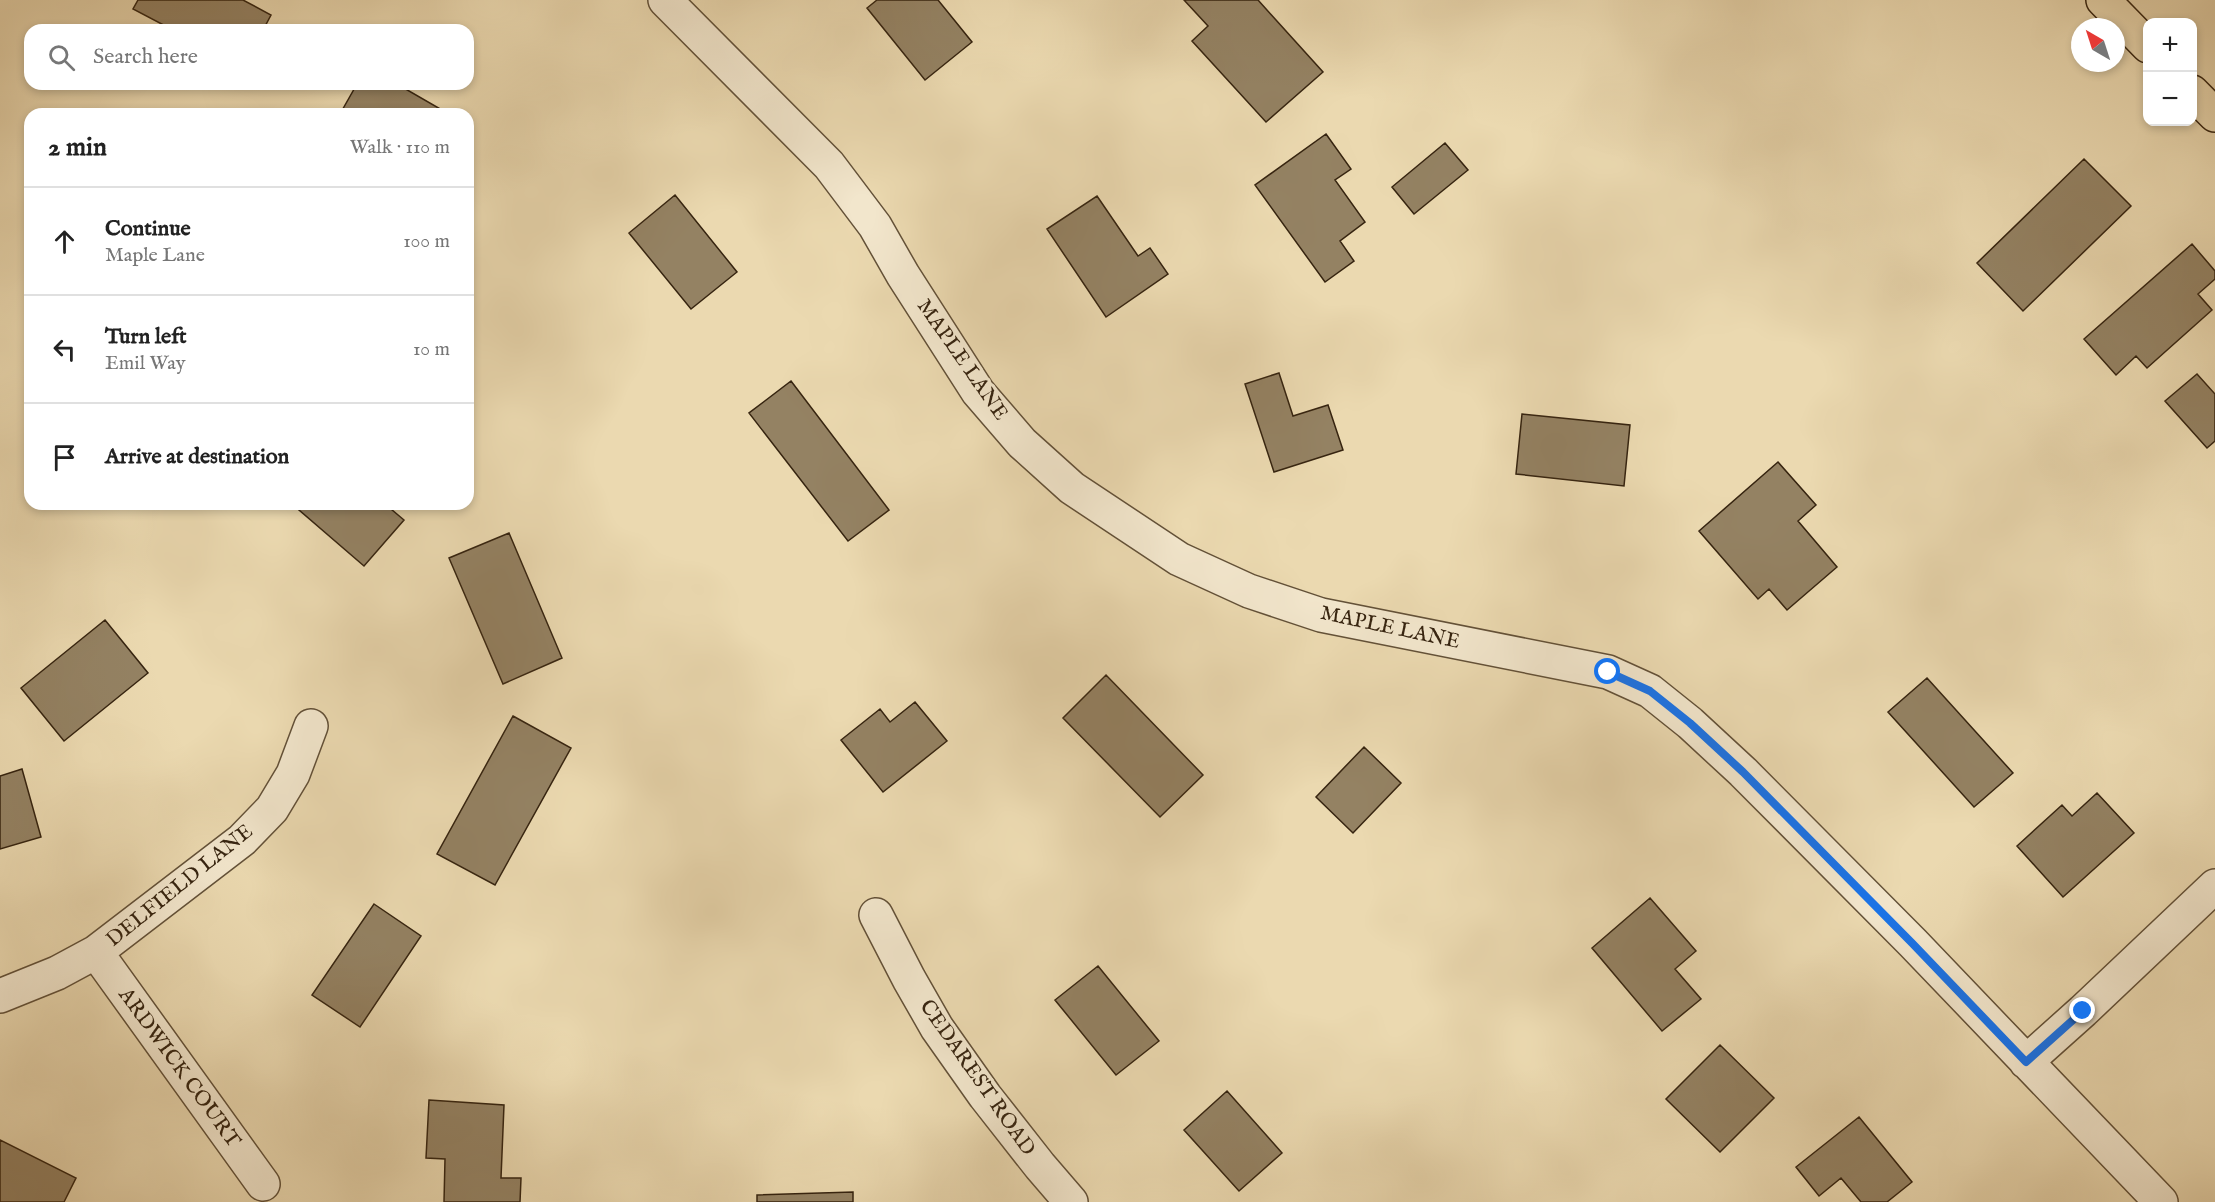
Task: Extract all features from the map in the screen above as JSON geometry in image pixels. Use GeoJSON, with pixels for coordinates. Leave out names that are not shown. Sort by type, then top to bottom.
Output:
{"type":"FeatureCollection","features":[{"type":"Feature","properties":{"kind":"main road"},"geometry":{"type":"LineString","coordinates":[[2103,0],[2143,41]]}},
{"type":"Feature","properties":{"kind":"main road"},"geometry":{"type":"LineString","coordinates":[[2197,96],[2215,115]]}},
{"type":"Feature","properties":{"kind":"street","name":"MAPLE LANE"},"geometry":{"type":"LineString","coordinates":[[664,0],[829,165],[875,226],[978,392],[1022,443],[1072,488],[1179,559],[1249,591],[1321,615],[1608,672],[1650,691],[1690,723],[1743,772],[1912,943],[2161,1202]]}},
{"type":"Feature","properties":{"kind":"street","name":"DELFIELD LANE"},"geometry":{"type":"LineString","coordinates":[[0,996],[57,973],[96,952],[242,840],[272,809],[293,774],[311,726]]}},
{"type":"Feature","properties":{"kind":"street"},"geometry":{"type":"LineString","coordinates":[[2026,1062],[2215,885]]}},
{"type":"Feature","properties":{"kind":"street","name":"CEDAREST ROAD"},"geometry":{"type":"LineString","coordinates":[[876,915],[937,1028],[985,1096],[1071,1202]]}},
{"type":"Feature","properties":{"kind":"street","name":"ARDWICK COURT"},"geometry":{"type":"LineString","coordinates":[[96,952],[263,1184]]}},
{"type":"Feature","properties":{"kind":"building"},"geometry":{"type":"Polygon","coordinates":[[[138,0],[243,0],[271,15],[266,24],[162,24],[133,9],[138,0]]]}},
{"type":"Feature","properties":{"kind":"building"},"geometry":{"type":"Polygon","coordinates":[[[877,0],[938,0],[972,42],[925,80],[867,8],[877,0]]]}},
{"type":"Feature","properties":{"kind":"building"},"geometry":{"type":"Polygon","coordinates":[[[1184,0],[1258,0],[1323,72],[1266,122],[1192,41],[1208,26],[1184,0]]]}},
{"type":"Feature","properties":{"kind":"building"},"geometry":{"type":"Polygon","coordinates":[[[354,90],[407,90],[439,108],[343,108],[354,90]]]}},
{"type":"Feature","properties":{"kind":"building"},"geometry":{"type":"Polygon","coordinates":[[[1326,134],[1351,169],[1335,180],[1365,222],[1340,241],[1354,261],[1325,282],[1255,185],[1326,134]]]}},
{"type":"Feature","properties":{"kind":"building"},"geometry":{"type":"Polygon","coordinates":[[[1445,143],[1468,170],[1414,214],[1392,187],[1445,143]]]}},
{"type":"Feature","properties":{"kind":"building"},"geometry":{"type":"Polygon","coordinates":[[[2084,159],[2131,206],[2023,311],[1977,263],[2084,159]]]}},
{"type":"Feature","properties":{"kind":"building"},"geometry":{"type":"Polygon","coordinates":[[[675,195],[737,272],[691,309],[629,233],[675,195]]]}},
{"type":"Feature","properties":{"kind":"building"},"geometry":{"type":"Polygon","coordinates":[[[1097,196],[1138,256],[1150,248],[1168,274],[1106,317],[1047,229],[1097,196]]]}},
{"type":"Feature","properties":{"kind":"building"},"geometry":{"type":"Polygon","coordinates":[[[2192,244],[2215,271],[2215,279],[2198,294],[2212,310],[2147,368],[2136,356],[2116,375],[2084,339],[2192,244]]]}},
{"type":"Feature","properties":{"kind":"building"},"geometry":{"type":"Polygon","coordinates":[[[1279,373],[1293,416],[1328,405],[1343,450],[1274,472],[1245,384],[1279,373]]]}},
{"type":"Feature","properties":{"kind":"building"},"geometry":{"type":"Polygon","coordinates":[[[2197,374],[2215,394],[2215,441],[2207,448],[2165,401],[2197,374]]]}},
{"type":"Feature","properties":{"kind":"building"},"geometry":{"type":"Polygon","coordinates":[[[791,381],[889,510],[848,541],[749,413],[791,381]]]}},
{"type":"Feature","properties":{"kind":"building"},"geometry":{"type":"Polygon","coordinates":[[[1522,414],[1630,425],[1624,486],[1516,474],[1522,414]]]}},
{"type":"Feature","properties":{"kind":"building"},"geometry":{"type":"Polygon","coordinates":[[[1778,462],[1816,505],[1798,521],[1837,567],[1787,610],[1769,589],[1758,599],[1699,531],[1778,462]]]}},
{"type":"Feature","properties":{"kind":"building"},"geometry":{"type":"Polygon","coordinates":[[[299,510],[392,510],[404,520],[364,566],[299,510]]]}},
{"type":"Feature","properties":{"kind":"building"},"geometry":{"type":"Polygon","coordinates":[[[509,533],[562,658],[503,684],[449,558],[509,533]]]}},
{"type":"Feature","properties":{"kind":"building"},"geometry":{"type":"Polygon","coordinates":[[[105,620],[148,673],[64,741],[21,688],[105,620]]]}},
{"type":"Feature","properties":{"kind":"building"},"geometry":{"type":"Polygon","coordinates":[[[1106,675],[1203,775],[1160,817],[1063,718],[1106,675]]]}},
{"type":"Feature","properties":{"kind":"building"},"geometry":{"type":"Polygon","coordinates":[[[1927,678],[2013,773],[1974,807],[1888,712],[1927,678]]]}},
{"type":"Feature","properties":{"kind":"building"},"geometry":{"type":"Polygon","coordinates":[[[915,702],[947,741],[883,792],[841,740],[880,709],[890,722],[915,702]]]}},
{"type":"Feature","properties":{"kind":"building"},"geometry":{"type":"Polygon","coordinates":[[[513,716],[571,748],[495,885],[437,854],[513,716]]]}},
{"type":"Feature","properties":{"kind":"building"},"geometry":{"type":"Polygon","coordinates":[[[1364,747],[1401,783],[1353,833],[1316,797],[1364,747]]]}},
{"type":"Feature","properties":{"kind":"building"},"geometry":{"type":"Polygon","coordinates":[[[22,769],[41,837],[0,849],[0,776],[22,769]]]}},
{"type":"Feature","properties":{"kind":"building"},"geometry":{"type":"Polygon","coordinates":[[[2097,793],[2134,833],[2063,897],[2017,846],[2062,805],[2072,816],[2097,793]]]}},
{"type":"Feature","properties":{"kind":"building"},"geometry":{"type":"Polygon","coordinates":[[[1650,898],[1696,951],[1675,969],[1701,999],[1662,1031],[1592,948],[1650,898]]]}},
{"type":"Feature","properties":{"kind":"building"},"geometry":{"type":"Polygon","coordinates":[[[374,904],[421,936],[360,1027],[312,995],[374,904]]]}},
{"type":"Feature","properties":{"kind":"building"},"geometry":{"type":"Polygon","coordinates":[[[1098,966],[1159,1041],[1116,1075],[1055,1000],[1098,966]]]}},
{"type":"Feature","properties":{"kind":"building"},"geometry":{"type":"Polygon","coordinates":[[[1720,1045],[1774,1098],[1720,1152],[1666,1099],[1720,1045]]]}},
{"type":"Feature","properties":{"kind":"building"},"geometry":{"type":"Polygon","coordinates":[[[1227,1091],[1282,1153],[1239,1191],[1184,1130],[1227,1091]]]}},
{"type":"Feature","properties":{"kind":"building"},"geometry":{"type":"Polygon","coordinates":[[[429,1100],[504,1105],[501,1178],[521,1178],[520,1202],[444,1202],[445,1159],[426,1158],[429,1100]]]}},
{"type":"Feature","properties":{"kind":"building"},"geometry":{"type":"Polygon","coordinates":[[[1859,1117],[1912,1182],[1887,1202],[1861,1202],[1841,1178],[1819,1196],[1796,1167],[1859,1117]]]}},
{"type":"Feature","properties":{"kind":"building"},"geometry":{"type":"Polygon","coordinates":[[[0,1140],[76,1178],[64,1202],[0,1202],[0,1140]]]}},
{"type":"Feature","properties":{"kind":"building"},"geometry":{"type":"Polygon","coordinates":[[[853,1192],[853,1202],[757,1202],[757,1195],[853,1192]]]}},
{"type":"Feature","properties":{"kind":"route"},"geometry":{"type":"LineString","coordinates":[[1608,672],[1650,691],[1690,723],[1743,772],[2026,1062],[2083,1011]]}}]}
